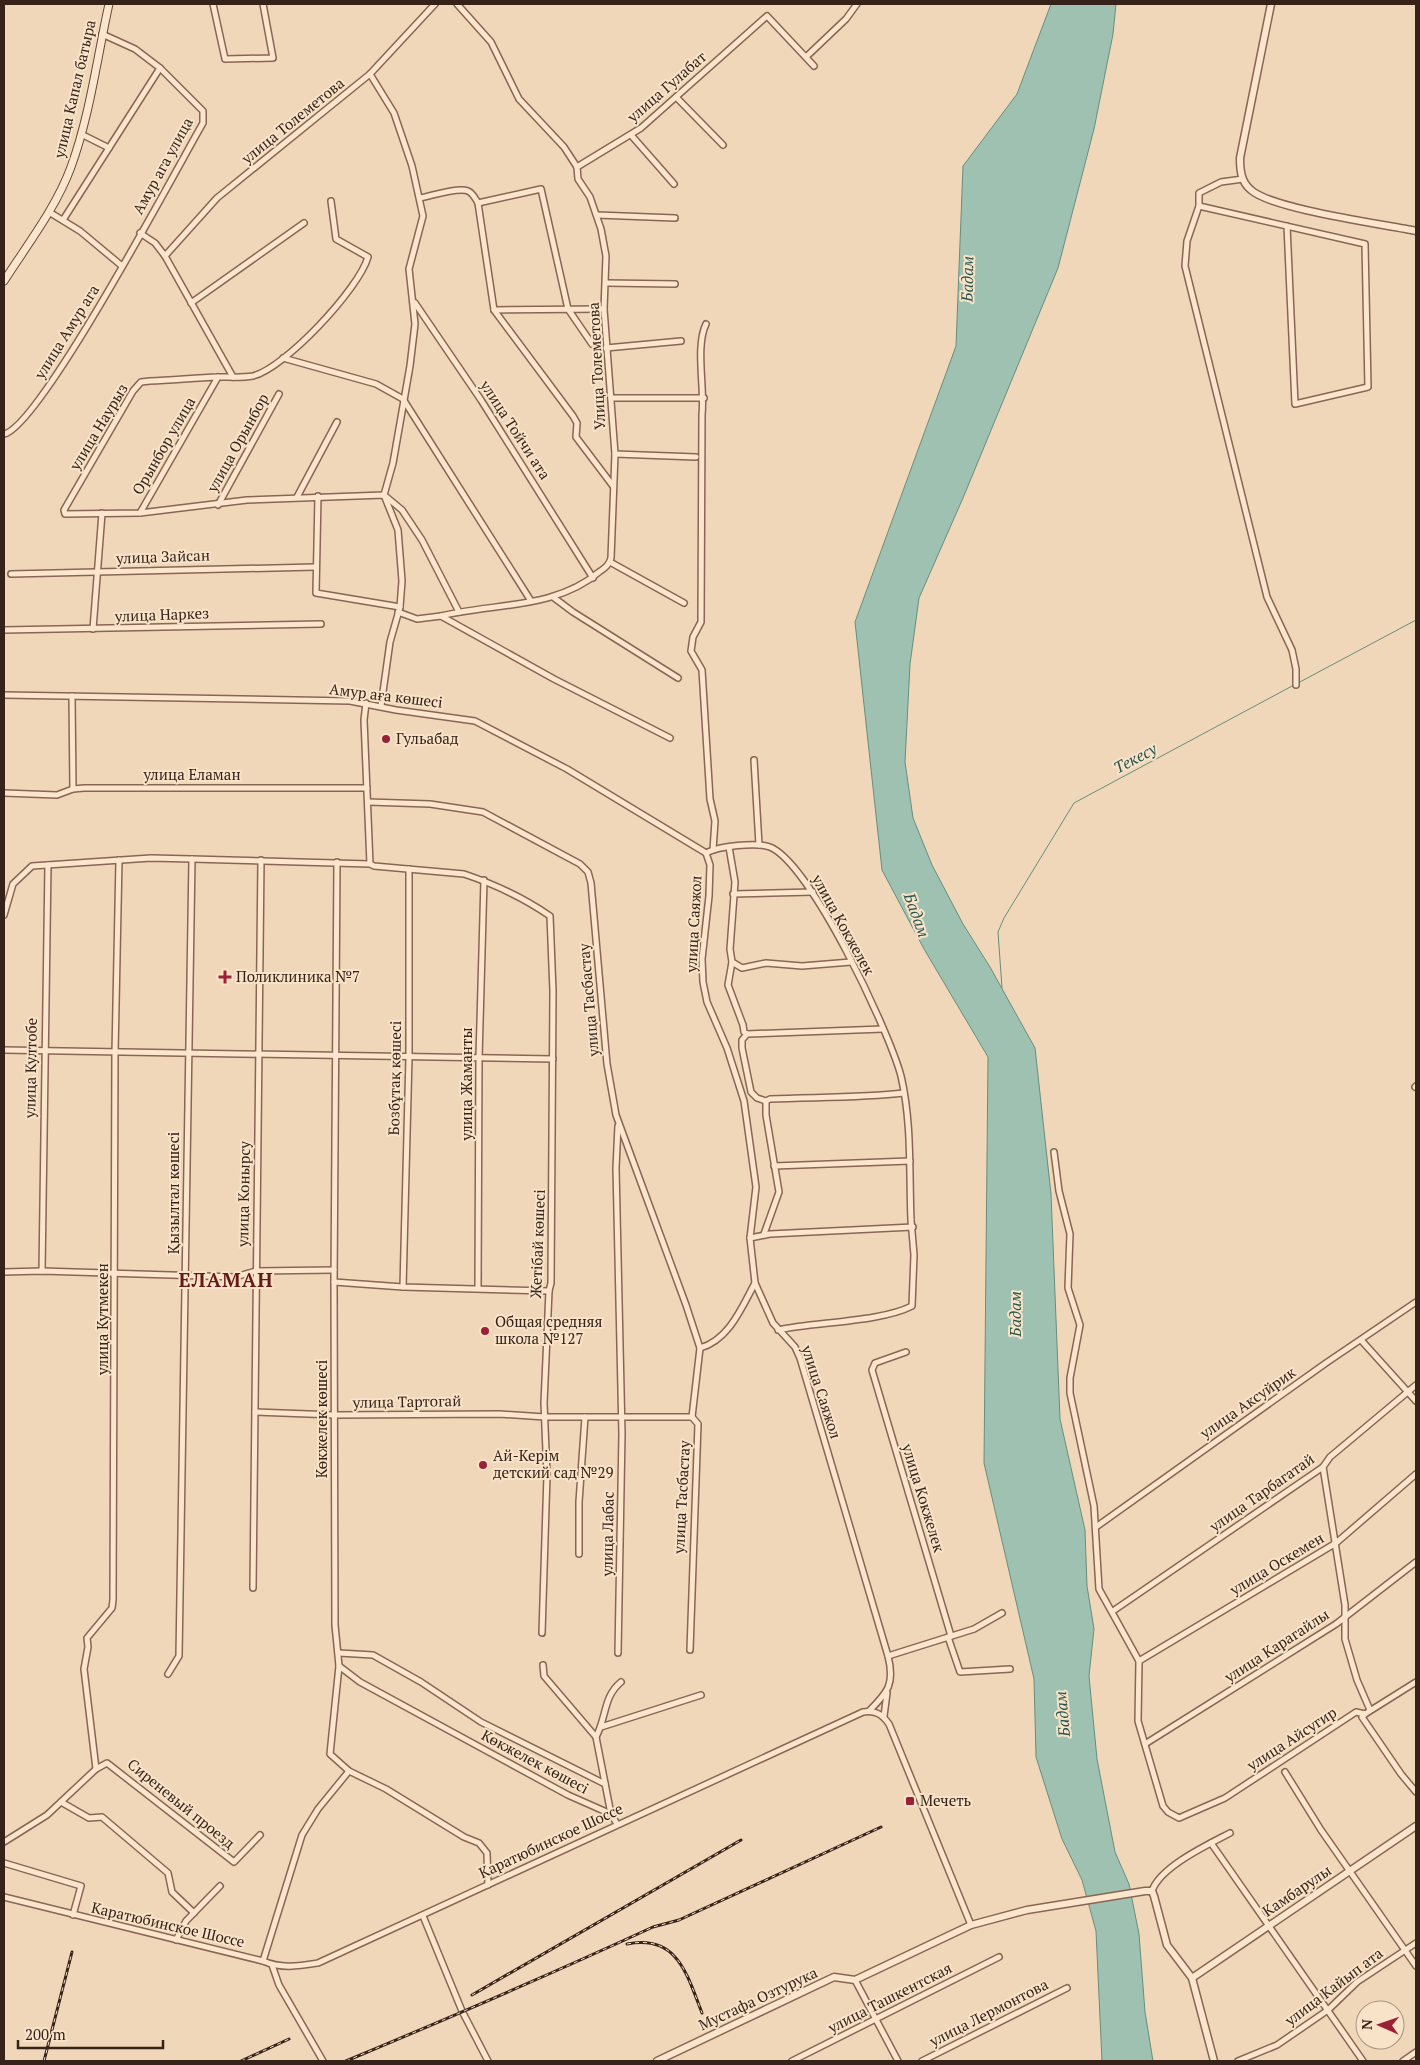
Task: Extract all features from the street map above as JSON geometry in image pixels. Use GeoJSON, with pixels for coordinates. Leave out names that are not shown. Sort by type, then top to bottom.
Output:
{"type":"FeatureCollection","features":[{"type":"Feature","properties":{"kind":"main road","name":"улица Капал батыра"},"geometry":{"type":"LineString","coordinates":[[4,282],[65,183],[81,134],[109,4]]}},
{"type":"Feature","properties":{"kind":"street"},"geometry":{"type":"LineString","coordinates":[[213,4],[225,59],[273,58],[263,4]]}},
{"type":"Feature","properties":{"kind":"street","name":"улица Толеметова"},"geometry":{"type":"LineString","coordinates":[[165,256],[217,198],[370,74],[435,4]]}},
{"type":"Feature","properties":{"kind":"street","name":"Улица Толеметова"},"geometry":{"type":"LineString","coordinates":[[456,4],[491,42],[520,99],[564,147],[577,167],[578,179],[590,197],[602,229],[606,256],[604,309],[606,348],[612,398],[615,454],[610,562]]}},
{"type":"Feature","properties":{"kind":"street"},"geometry":{"type":"LineString","coordinates":[[814,66],[806,57],[846,19],[857,4]]}},
{"type":"Feature","properties":{"kind":"street"},"geometry":{"type":"LineString","coordinates":[[1271,4],[1240,158],[1242,179],[1249,188],[1272,202],[1416,231]]}},
{"type":"Feature","properties":{"kind":"street","name":"улица Гулабат"},"geometry":{"type":"LineString","coordinates":[[577,167],[631,135],[767,16],[806,57]]}},
{"type":"Feature","properties":{"kind":"street"},"geometry":{"type":"LineString","coordinates":[[63,220],[160,68],[135,49],[102,34]]}},
{"type":"Feature","properties":{"kind":"street","name":"Амур ага улица"},"geometry":{"type":"LineString","coordinates":[[140,233],[203,123],[204,117],[203,111],[193,99],[160,68]]}},
{"type":"Feature","properties":{"kind":"street"},"geometry":{"type":"LineString","coordinates":[[370,74],[394,113],[412,166],[420,198],[422,223],[410,269],[415,324],[410,366],[393,463],[384,495],[398,530],[402,581],[399,610],[390,642],[381,706]]}},
{"type":"Feature","properties":{"kind":"street"},"geometry":{"type":"LineString","coordinates":[[676,97],[723,145]]}},
{"type":"Feature","properties":{"kind":"street"},"geometry":{"type":"LineString","coordinates":[[81,134],[108,148]]}},
{"type":"Feature","properties":{"kind":"street"},"geometry":{"type":"LineString","coordinates":[[631,135],[674,184]]}},
{"type":"Feature","properties":{"kind":"street"},"geometry":{"type":"LineString","coordinates":[[1242,179],[1209,186],[1199,193],[1199,206],[1187,241],[1185,266],[1268,597],[1292,650],[1296,669],[1296,685]]}},
{"type":"Feature","properties":{"kind":"street"},"geometry":{"type":"LineString","coordinates":[[478,203],[541,189],[568,309],[592,344]]}},
{"type":"Feature","properties":{"kind":"street"},"geometry":{"type":"LineString","coordinates":[[420,198],[467,190],[473,195],[478,203],[494,310],[573,416],[577,423],[576,437],[613,487]]}},
{"type":"Feature","properties":{"kind":"street","name":"улица Наурыз"},"geometry":{"type":"LineString","coordinates":[[64,513],[133,391],[141,382],[252,376],[261,373],[283,358],[343,300],[368,260],[367,255],[336,239],[331,201]]}},
{"type":"Feature","properties":{"kind":"street"},"geometry":{"type":"LineString","coordinates":[[1199,206],[1287,226],[1365,244],[1368,387],[1295,404],[1287,226]]}},
{"type":"Feature","properties":{"kind":"street"},"geometry":{"type":"LineString","coordinates":[[48,212],[80,231],[122,266]]}},
{"type":"Feature","properties":{"kind":"street"},"geometry":{"type":"LineString","coordinates":[[597,215],[675,218]]}},
{"type":"Feature","properties":{"kind":"street"},"geometry":{"type":"LineString","coordinates":[[190,303],[304,223]]}},
{"type":"Feature","properties":{"kind":"street"},"geometry":{"type":"LineString","coordinates":[[140,233],[155,243],[165,256],[233,377]]}},
{"type":"Feature","properties":{"kind":"street","name":"улица Амур ага"},"geometry":{"type":"LineString","coordinates":[[5,432],[27,416],[66,361],[140,233]]}},
{"type":"Feature","properties":{"kind":"street"},"geometry":{"type":"LineString","coordinates":[[606,283],[675,284]]}},
{"type":"Feature","properties":{"kind":"street","name":"улица Тойчи ата"},"geometry":{"type":"LineString","coordinates":[[412,299],[481,400],[593,578]]}},
{"type":"Feature","properties":{"kind":"street"},"geometry":{"type":"LineString","coordinates":[[494,310],[604,309]]}},
{"type":"Feature","properties":{"kind":"street"},"geometry":{"type":"LineString","coordinates":[[706,324],[702,336],[704,398],[702,415],[702,622],[693,637],[691,652],[702,670],[710,799],[715,821],[712,850]]}},
{"type":"Feature","properties":{"kind":"street"},"geometry":{"type":"LineString","coordinates":[[606,348],[681,341]]}},
{"type":"Feature","properties":{"kind":"street"},"geometry":{"type":"LineString","coordinates":[[283,358],[376,384],[403,399],[531,601]]}},
{"type":"Feature","properties":{"kind":"street","name":"Орынбор улица"},"geometry":{"type":"LineString","coordinates":[[64,513],[140,513],[218,377]]}},
{"type":"Feature","properties":{"kind":"street","name":"улица Орынбор"},"geometry":{"type":"LineString","coordinates":[[218,505],[280,394]]}},
{"type":"Feature","properties":{"kind":"street"},"geometry":{"type":"LineString","coordinates":[[612,398],[704,398]]}},
{"type":"Feature","properties":{"kind":"street"},"geometry":{"type":"LineString","coordinates":[[297,497],[337,422]]}},
{"type":"Feature","properties":{"kind":"street"},"geometry":{"type":"LineString","coordinates":[[615,454],[696,457]]}},
{"type":"Feature","properties":{"kind":"street"},"geometry":{"type":"LineString","coordinates":[[384,495],[402,510],[422,540],[459,612]]}},
{"type":"Feature","properties":{"kind":"street","name":"улица Орынбор"},"geometry":{"type":"LineString","coordinates":[[140,513],[247,500],[384,495]]}},
{"type":"Feature","properties":{"kind":"street"},"geometry":{"type":"LineString","coordinates":[[318,496],[315,591],[318,594],[399,610],[417,619],[566,594],[593,578],[610,562],[684,603]]}},
{"type":"Feature","properties":{"kind":"street"},"geometry":{"type":"LineString","coordinates":[[93,629],[102,513]]}},
{"type":"Feature","properties":{"kind":"street","name":"улица Зайсан"},"geometry":{"type":"LineString","coordinates":[[11,574],[316,567]]}},
{"type":"Feature","properties":{"kind":"street"},"geometry":{"type":"LineString","coordinates":[[554,597],[574,612],[678,678]]}},
{"type":"Feature","properties":{"kind":"street"},"geometry":{"type":"LineString","coordinates":[[441,616],[554,679],[670,738]]}},
{"type":"Feature","properties":{"kind":"street","name":"улица Наркез"},"geometry":{"type":"LineString","coordinates":[[4,630],[321,624]]}},
{"type":"Feature","properties":{"kind":"street","name":"Амур аға көшесі"},"geometry":{"type":"LineString","coordinates":[[4,695],[350,701],[396,710],[475,721],[567,769],[701,847],[706,853]]}},
{"type":"Feature","properties":{"kind":"street"},"geometry":{"type":"LineString","coordinates":[[72,696],[73,789]]}},
{"type":"Feature","properties":{"kind":"street"},"geometry":{"type":"LineString","coordinates":[[366,703],[364,720],[370,864]]}},
{"type":"Feature","properties":{"kind":"street"},"geometry":{"type":"LineString","coordinates":[[754,760],[760,845]]}},
{"type":"Feature","properties":{"kind":"street","name":"улица Еламан"},"geometry":{"type":"LineString","coordinates":[[4,793],[57,795],[73,789],[367,788]]}},
{"type":"Feature","properties":{"kind":"street","name":"улица Тасбастау"},"geometry":{"type":"LineString","coordinates":[[368,802],[430,804],[483,812],[580,864],[588,872],[591,883],[607,1064],[618,1123],[686,1305],[700,1348],[692,1417],[698,1424],[690,1650]]}},
{"type":"Feature","properties":{"kind":"street","name":"улица Кокжелек"},"geometry":{"type":"LineString","coordinates":[[706,853],[729,847],[760,845],[770,847],[780,853],[802,876],[813,892],[851,962],[883,1029],[900,1074],[904,1093],[910,1161],[911,1220],[913,1227],[912,1306],[863,1318],[808,1324],[778,1330]]}},
{"type":"Feature","properties":{"kind":"street"},"geometry":{"type":"LineString","coordinates":[[729,847],[735,882],[730,949],[732,962],[728,985],[746,1034]]}},
{"type":"Feature","properties":{"kind":"street","name":"улица Саяжол"},"geometry":{"type":"LineString","coordinates":[[706,853],[710,865],[709,896],[702,959],[703,982],[707,1002],[727,1048],[744,1101],[756,1187],[750,1238],[755,1283],[778,1330],[795,1347],[800,1358],[888,1656],[891,1670],[884,1716]]}},
{"type":"Feature","properties":{"kind":"street"},"geometry":{"type":"LineString","coordinates":[[4,915],[13,884],[32,866],[119,860],[192,858],[337,862],[464,874],[484,880]]}},
{"type":"Feature","properties":{"kind":"street","name":"Қызылтал көшесі"},"geometry":{"type":"LineString","coordinates":[[168,1674],[178,1656],[186,1275],[187,1055],[192,858]]}},
{"type":"Feature","properties":{"kind":"street","name":"улица Кутмекен"},"geometry":{"type":"LineString","coordinates":[[96,1769],[84,1669],[88,1647],[87,1638],[112,1608],[113,1600],[116,1274],[115,1053],[119,860]]}},
{"type":"Feature","properties":{"kind":"street","name":"улица Конырсу"},"geometry":{"type":"LineString","coordinates":[[253,1588],[261,860]]}},
{"type":"Feature","properties":{"kind":"street","name":"Көкжелек көшесі"},"geometry":{"type":"LineString","coordinates":[[337,862],[334,1282],[335,1625],[339,1666],[360,1682],[560,1791],[611,1814]]}},
{"type":"Feature","properties":{"kind":"street","name":"улица Култобе"},"geometry":{"type":"LineString","coordinates":[[42,1271],[48,865]]}},
{"type":"Feature","properties":{"kind":"street","name":"Бозбұтақ көшесі"},"geometry":{"type":"LineString","coordinates":[[403,1287],[409,1057],[409,869]]}},
{"type":"Feature","properties":{"kind":"street","name":"Жетібай көшесі"},"geometry":{"type":"LineString","coordinates":[[484,880],[533,905],[550,916],[553,963],[551,1283],[548,1291],[547,1475],[542,1633]]}},
{"type":"Feature","properties":{"kind":"street","name":"улица Жаманты"},"geometry":{"type":"LineString","coordinates":[[478,1288],[479,1058],[484,880]]}},
{"type":"Feature","properties":{"kind":"street"},"geometry":{"type":"LineString","coordinates":[[733,894],[813,892]]}},
{"type":"Feature","properties":{"kind":"street"},"geometry":{"type":"LineString","coordinates":[[732,962],[742,968],[766,963],[802,966],[851,962]]}},
{"type":"Feature","properties":{"kind":"street"},"geometry":{"type":"LineString","coordinates":[[746,1034],[883,1029]]}},
{"type":"Feature","properties":{"kind":"street"},"geometry":{"type":"LineString","coordinates":[[746,1034],[742,1040],[742,1048],[751,1092],[757,1098],[768,1100],[904,1093]]}},
{"type":"Feature","properties":{"kind":"street"},"geometry":{"type":"LineString","coordinates":[[4,1050],[187,1055],[258,1054],[553,1060]]}},
{"type":"Feature","properties":{"kind":"street"},"geometry":{"type":"LineString","coordinates":[[764,1234],[779,1198],[768,1100]]}},
{"type":"Feature","properties":{"kind":"street","name":"улица Лабас"},"geometry":{"type":"LineString","coordinates":[[618,1123],[616,1168],[620,1417],[622,1434],[618,1652]]}},
{"type":"Feature","properties":{"kind":"street"},"geometry":{"type":"LineString","coordinates":[[1054,1152],[1059,1191],[1070,1234],[1068,1288],[1080,1324],[1071,1370],[1070,1394],[1094,1506],[1099,1589],[1113,1611],[1139,1661],[1136,1712],[1145,1744]]}},
{"type":"Feature","properties":{"kind":"street"},"geometry":{"type":"LineString","coordinates":[[774,1166],[910,1161]]}},
{"type":"Feature","properties":{"kind":"street"},"geometry":{"type":"LineString","coordinates":[[750,1238],[764,1234],[913,1227]]}},
{"type":"Feature","properties":{"kind":"street"},"geometry":{"type":"LineString","coordinates":[[4,1272],[42,1271],[235,1278],[256,1271],[334,1270]]}},
{"type":"Feature","properties":{"kind":"street"},"geometry":{"type":"LineString","coordinates":[[334,1282],[403,1287],[548,1291]]}},
{"type":"Feature","properties":{"kind":"street"},"geometry":{"type":"LineString","coordinates":[[700,1348],[720,1335],[735,1320],[755,1283]]}},
{"type":"Feature","properties":{"kind":"street","name":"улица Аксуйрик"},"geometry":{"type":"LineString","coordinates":[[1096,1527],[1416,1302]]}},
{"type":"Feature","properties":{"kind":"street"},"geometry":{"type":"LineString","coordinates":[[1361,1340],[1416,1401]]}},
{"type":"Feature","properties":{"kind":"street","name":"улица Кокжелек"},"geometry":{"type":"LineString","coordinates":[[906,1352],[875,1363],[872,1367],[960,1672],[1010,1669]]}},
{"type":"Feature","properties":{"kind":"street","name":"улица Тарбагатай"},"geometry":{"type":"LineString","coordinates":[[1113,1611],[1323,1467],[1330,1457],[1416,1385]]}},
{"type":"Feature","properties":{"kind":"street","name":"улица Тартогай"},"geometry":{"type":"LineString","coordinates":[[255,1412],[335,1416],[499,1414],[546,1417],[692,1417]]}},
{"type":"Feature","properties":{"kind":"street"},"geometry":{"type":"LineString","coordinates":[[579,1554],[578,1502],[585,1417]]}},
{"type":"Feature","properties":{"kind":"street"},"geometry":{"type":"LineString","coordinates":[[1323,1467],[1345,1606],[1345,1639],[1368,1712],[1362,1717],[1378,1742],[1416,1792]]}},
{"type":"Feature","properties":{"kind":"street","name":"улица Оскемен"},"geometry":{"type":"LineString","coordinates":[[1139,1661],[1336,1542],[1416,1474]]}},
{"type":"Feature","properties":{"kind":"street","name":"улица Карагайлы"},"geometry":{"type":"LineString","coordinates":[[1145,1744],[1344,1617],[1416,1562]]}},
{"type":"Feature","properties":{"kind":"street"},"geometry":{"type":"LineString","coordinates":[[888,1656],[974,1629],[1002,1613]]}},
{"type":"Feature","properties":{"kind":"street"},"geometry":{"type":"LineString","coordinates":[[339,1653],[373,1655],[421,1682],[481,1722],[605,1784]]}},
{"type":"Feature","properties":{"kind":"street"},"geometry":{"type":"LineString","coordinates":[[543,1665],[544,1676],[596,1737],[611,1814],[617,1824]]}},
{"type":"Feature","properties":{"kind":"street"},"geometry":{"type":"LineString","coordinates":[[339,1666],[330,1754],[349,1771],[386,1789],[479,1843],[487,1853],[488,1885]]}},
{"type":"Feature","properties":{"kind":"street"},"geometry":{"type":"LineString","coordinates":[[596,1737],[601,1727],[610,1691],[621,1682]]}},
{"type":"Feature","properties":{"kind":"street","name":"улица Айсугир"},"geometry":{"type":"LineString","coordinates":[[1145,1744],[1163,1806],[1168,1812],[1179,1818],[1225,1798],[1356,1712],[1368,1712],[1416,1682]]}},
{"type":"Feature","properties":{"kind":"street"},"geometry":{"type":"LineString","coordinates":[[887,1693],[869,1711],[884,1716],[889,1724],[971,1925]]}},
{"type":"Feature","properties":{"kind":"street"},"geometry":{"type":"LineString","coordinates":[[601,1727],[701,1695]]}},
{"type":"Feature","properties":{"kind":"street","name":"Каратюбинское Шоссе"},"geometry":{"type":"LineString","coordinates":[[4,1897],[263,1961],[272,1965],[294,1966],[318,1963],[423,1916],[617,1824],[863,1712],[869,1711]]}},
{"type":"Feature","properties":{"kind":"street","name":"Сиреневый проезд"},"geometry":{"type":"LineString","coordinates":[[96,1769],[104,1763],[111,1763],[234,1862],[260,1835]]}},
{"type":"Feature","properties":{"kind":"street"},"geometry":{"type":"LineString","coordinates":[[4,1842],[47,1815],[96,1769]]}},
{"type":"Feature","properties":{"kind":"street"},"geometry":{"type":"LineString","coordinates":[[263,1961],[302,1835],[318,1809],[349,1771]]}},
{"type":"Feature","properties":{"kind":"street"},"geometry":{"type":"LineString","coordinates":[[1284,1772],[1321,1830],[1351,1870],[1416,1966]]}},
{"type":"Feature","properties":{"kind":"street"},"geometry":{"type":"LineString","coordinates":[[61,1802],[89,1818],[102,1817],[168,1873],[172,1892],[194,1913]]}},
{"type":"Feature","properties":{"kind":"street","name":"Камбарулы"},"geometry":{"type":"LineString","coordinates":[[1192,1978],[1416,1826]]}},
{"type":"Feature","properties":{"kind":"street"},"geometry":{"type":"LineString","coordinates":[[1214,2061],[1192,1978],[1167,1945],[1152,1892],[1155,1881],[1180,1862],[1230,1833]]}},
{"type":"Feature","properties":{"kind":"street"},"geometry":{"type":"LineString","coordinates":[[1211,1843],[1363,2061]]}},
{"type":"Feature","properties":{"kind":"street"},"geometry":{"type":"LineString","coordinates":[[4,1863],[81,1886],[73,1915]]}},
{"type":"Feature","properties":{"kind":"street"},"geometry":{"type":"LineString","coordinates":[[176,1940],[186,1921],[220,1886]]}},
{"type":"Feature","properties":{"kind":"street","name":"Мустафа Озтурука"},"geometry":{"type":"LineString","coordinates":[[657,2061],[834,1977],[855,1980],[971,1925],[1027,1910],[1068,1902],[1135,1892],[1152,1892]]}},
{"type":"Feature","properties":{"kind":"street"},"geometry":{"type":"LineString","coordinates":[[423,1916],[462,2011],[488,2061]]}},
{"type":"Feature","properties":{"kind":"street","name":"улица Кайып ата"},"geometry":{"type":"LineString","coordinates":[[1238,2061],[1277,2045],[1328,2010],[1357,1982],[1416,1943]]}},
{"type":"Feature","properties":{"kind":"street","name":"улица Ташкентская"},"geometry":{"type":"LineString","coordinates":[[792,2061],[999,1957]]}},
{"type":"Feature","properties":{"kind":"street"},"geometry":{"type":"LineString","coordinates":[[272,1965],[279,1985],[323,2061]]}},
{"type":"Feature","properties":{"kind":"street"},"geometry":{"type":"LineString","coordinates":[[855,1980],[898,2061]]}},
{"type":"Feature","properties":{"kind":"street","name":"улица Лермонтова"},"geometry":{"type":"LineString","coordinates":[[922,2061],[1067,1988]]}},
{"type":"Feature","properties":{"kind":"street"},"geometry":{"type":"LineString","coordinates":[[1403,2061],[1416,2052]]}},
{"type":"Feature","properties":{"kind":"water","name":"Бадам"},"geometry":{"type":"Polygon","coordinates":[[[1051,4],[1116,4],[1113,34],[1094,129],[1058,268],[963,498],[919,598],[910,664],[905,762],[913,818],[932,865],[963,924],[990,967],[1035,1048],[1051,1194],[1060,1419],[1085,1530],[1087,1586],[1094,1629],[1089,1676],[1097,1759],[1115,1852],[1129,1884],[1139,1934],[1145,2012],[1153,2061],[1102,2061],[1096,1931],[1082,1880],[1062,1839],[1036,1757],[1034,1679],[984,1463],[988,1057],[924,949],[882,870],[855,622],[956,346],[963,166],[1017,94],[1051,4]]]}},
{"type":"Feature","properties":{"kind":"waterway","name":"Текесу"},"geometry":{"type":"LineString","coordinates":[[1298,683],[1416,620]]}},
{"type":"Feature","properties":{"kind":"waterway","name":"Текесу"},"geometry":{"type":"LineString","coordinates":[[1002,988],[998,932],[1004,918],[1074,803],[1294,685]]}},
{"type":"Feature","properties":{"kind":"railway"},"geometry":{"type":"LineString","coordinates":[[346,2061],[500,1996],[653,1927],[679,1920],[881,1827]]}},
{"type":"Feature","properties":{"kind":"railway"},"geometry":{"type":"LineString","coordinates":[[472,1995],[741,1840]]}},
{"type":"Feature","properties":{"kind":"railway"},"geometry":{"type":"LineString","coordinates":[[627,1944],[644,1943],[658,1945],[669,1951],[678,1960],[685,1972],[702,2013]]}},
{"type":"Feature","properties":{"kind":"railway"},"geometry":{"type":"LineString","coordinates":[[44,2061],[72,1952]]}},
{"type":"Feature","properties":{"kind":"railway"},"geometry":{"type":"LineString","coordinates":[[241,2061],[289,2039]]}},
{"type":"Feature","properties":{"kind":"place","name":"Гульабад"},"geometry":{"type":"Point","coordinates":[386,739]}},
{"type":"Feature","properties":{"kind":"place","name":"Поликлиника №7"},"geometry":{"type":"Point","coordinates":[225,977]}},
{"type":"Feature","properties":{"kind":"place","name":"Общая средняя школа №127"},"geometry":{"type":"Point","coordinates":[485,1331]}},
{"type":"Feature","properties":{"kind":"place","name":"Ай-Керім детский сад №29"},"geometry":{"type":"Point","coordinates":[483,1465]}},
{"type":"Feature","properties":{"kind":"place","name":"Мечеть"},"geometry":{"type":"Point","coordinates":[910,1801]}},
{"type":"Feature","properties":{"kind":"district","name":"ЕЛАМАН"},"geometry":{"type":"Point","coordinates":[226,1280]}}]}
